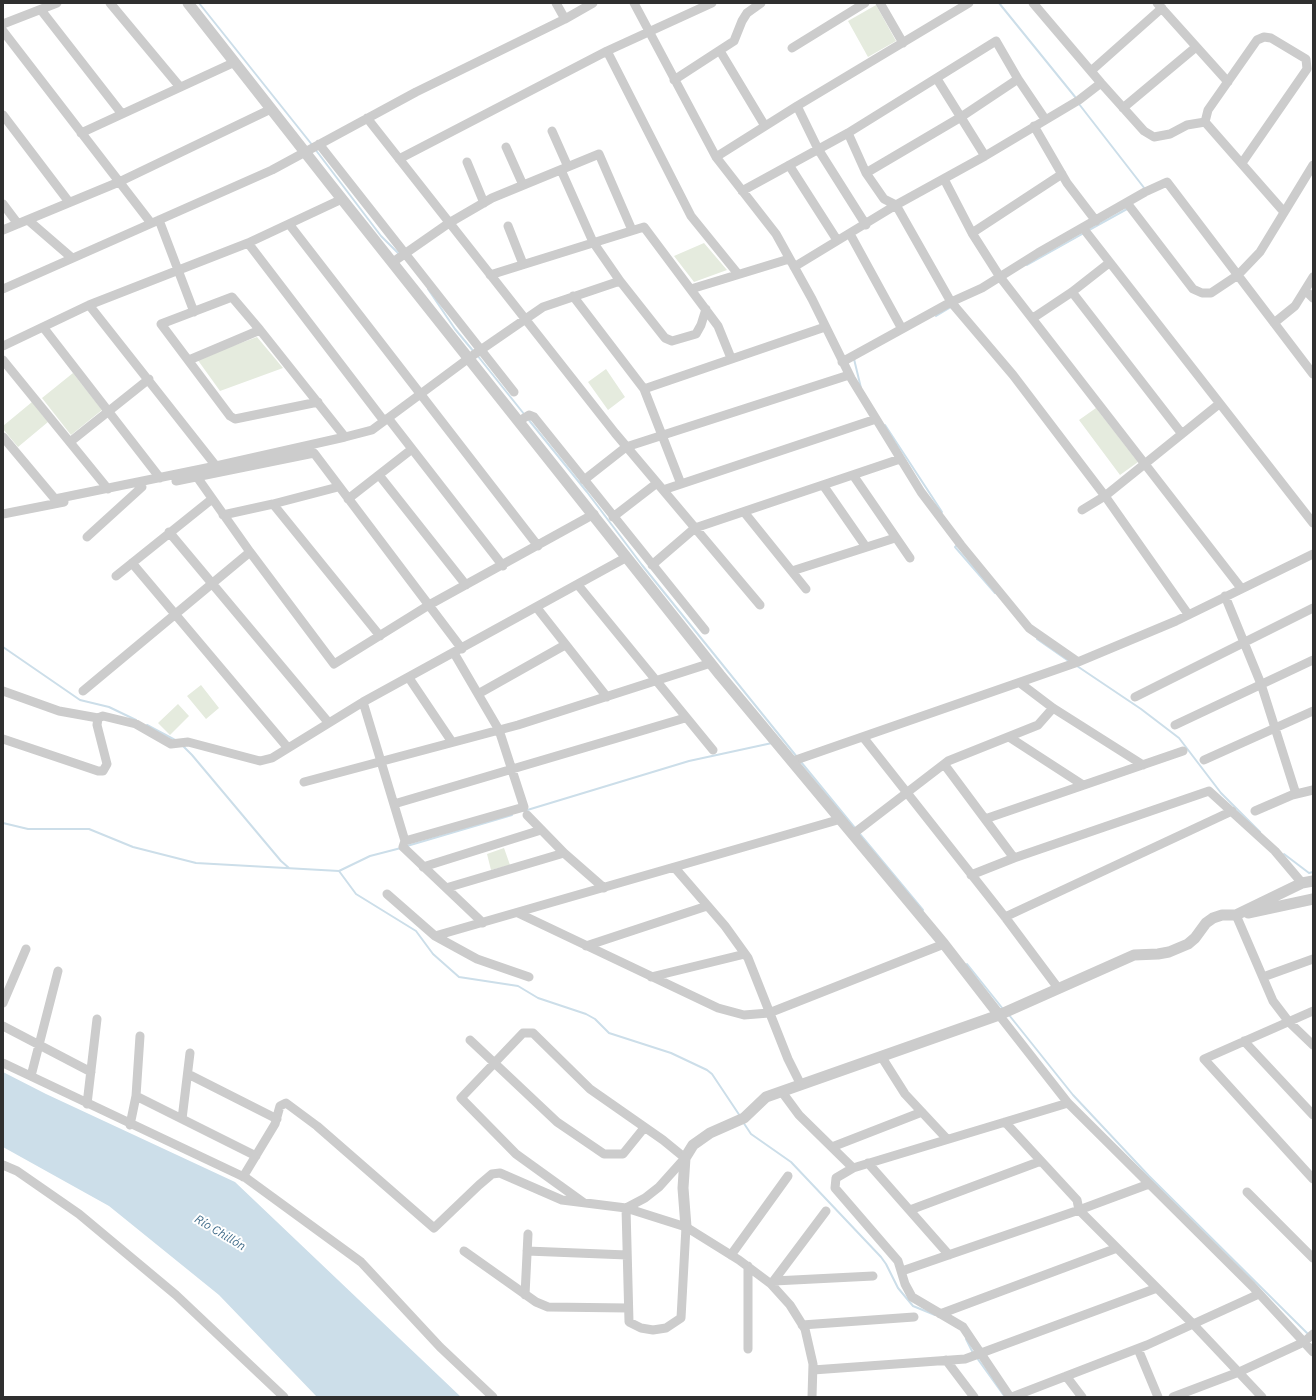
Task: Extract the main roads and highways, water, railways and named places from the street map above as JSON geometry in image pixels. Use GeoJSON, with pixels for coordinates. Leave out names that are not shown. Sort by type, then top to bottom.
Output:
{"type":"FeatureCollection","features":[{"type":"Feature","properties":{"kind":"water","name":"Río Chillón"},"geometry":{"type":"Polygon","coordinates":[[[3,1072],[46,1094],[235,1182],[461,1397],[317,1397],[219,1295],[109,1206],[3,1147],[3,1072]]]}},
{"type":"Feature","properties":{"kind":"waterway"},"geometry":{"type":"LineString","coordinates":[[199,3],[313,146]]}},
{"type":"Feature","properties":{"kind":"waterway"},"geometry":{"type":"LineString","coordinates":[[999,3],[1076,98]]}},
{"type":"Feature","properties":{"kind":"waterway"},"geometry":{"type":"LineString","coordinates":[[1079,104],[1145,189]]}},
{"type":"Feature","properties":{"kind":"waterway"},"geometry":{"type":"LineString","coordinates":[[315,149],[381,236],[400,255]]}},
{"type":"Feature","properties":{"kind":"waterway"},"geometry":{"type":"LineString","coordinates":[[1089,230],[1127,209]]}},
{"type":"Feature","properties":{"kind":"waterway"},"geometry":{"type":"LineString","coordinates":[[1027,265],[1084,233]]}},
{"type":"Feature","properties":{"kind":"waterway"},"geometry":{"type":"LineString","coordinates":[[428,289],[455,329],[474,352]]}},
{"type":"Feature","properties":{"kind":"waterway"},"geometry":{"type":"LineString","coordinates":[[936,316],[951,307]]}},
{"type":"Feature","properties":{"kind":"waterway"},"geometry":{"type":"LineString","coordinates":[[477,355],[524,414]]}},
{"type":"Feature","properties":{"kind":"waterway"},"geometry":{"type":"LineString","coordinates":[[854,359],[861,388]]}},
{"type":"Feature","properties":{"kind":"waterway"},"geometry":{"type":"LineString","coordinates":[[528,419],[587,492],[642,565],[797,757]]}},
{"type":"Feature","properties":{"kind":"waterway"},"geometry":{"type":"LineString","coordinates":[[885,425],[942,512]]}},
{"type":"Feature","properties":{"kind":"waterway"},"geometry":{"type":"LineString","coordinates":[[957,545],[955,547],[995,593]]}},
{"type":"Feature","properties":{"kind":"waterway"},"geometry":{"type":"LineString","coordinates":[[1037,639],[1070,662]]}},
{"type":"Feature","properties":{"kind":"waterway"},"geometry":{"type":"LineString","coordinates":[[3,647],[80,700],[109,707],[136,720]]}},
{"type":"Feature","properties":{"kind":"waterway"},"geometry":{"type":"LineString","coordinates":[[1077,666],[1141,709],[1179,738],[1221,793],[1260,832]]}},
{"type":"Feature","properties":{"kind":"waterway"},"geometry":{"type":"LineString","coordinates":[[147,725],[177,741]]}},
{"type":"Feature","properties":{"kind":"waterway"},"geometry":{"type":"LineString","coordinates":[[524,811],[689,761],[772,743]]}},
{"type":"Feature","properties":{"kind":"waterway"},"geometry":{"type":"LineString","coordinates":[[183,746],[281,861],[289,868]]}},
{"type":"Feature","properties":{"kind":"waterway"},"geometry":{"type":"LineString","coordinates":[[801,762],[855,828]]}},
{"type":"Feature","properties":{"kind":"waterway"},"geometry":{"type":"LineString","coordinates":[[407,846],[512,815]]}},
{"type":"Feature","properties":{"kind":"waterway"},"geometry":{"type":"LineString","coordinates":[[3,823],[28,829],[89,829],[133,847],[196,863],[339,871],[370,856],[401,848]]}},
{"type":"Feature","properties":{"kind":"waterway"},"geometry":{"type":"LineString","coordinates":[[859,833],[923,910]]}},
{"type":"Feature","properties":{"kind":"waterway"},"geometry":{"type":"LineString","coordinates":[[1284,854],[1309,873],[1313,872]]}},
{"type":"Feature","properties":{"kind":"waterway"},"geometry":{"type":"LineString","coordinates":[[339,871],[356,894],[416,931],[433,954],[459,977],[518,986],[538,998],[586,1014],[595,1019],[609,1033],[671,1053],[707,1070],[712,1074],[740,1116]]}},
{"type":"Feature","properties":{"kind":"waterway"},"geometry":{"type":"LineString","coordinates":[[967,964],[1003,1009]]}},
{"type":"Feature","properties":{"kind":"waterway"},"geometry":{"type":"LineString","coordinates":[[1009,1015],[1073,1095],[1149,1176],[1308,1334]]}},
{"type":"Feature","properties":{"kind":"waterway"},"geometry":{"type":"LineString","coordinates":[[743,1122],[751,1134],[791,1162],[881,1257],[898,1288],[913,1306],[935,1315]]}},
{"type":"Feature","properties":{"kind":"waterway"},"geometry":{"type":"LineString","coordinates":[[966,1339],[973,1353]]}},
{"type":"Feature","properties":{"kind":"waterway"},"geometry":{"type":"LineString","coordinates":[[977,1358],[1005,1397]]}}]}
